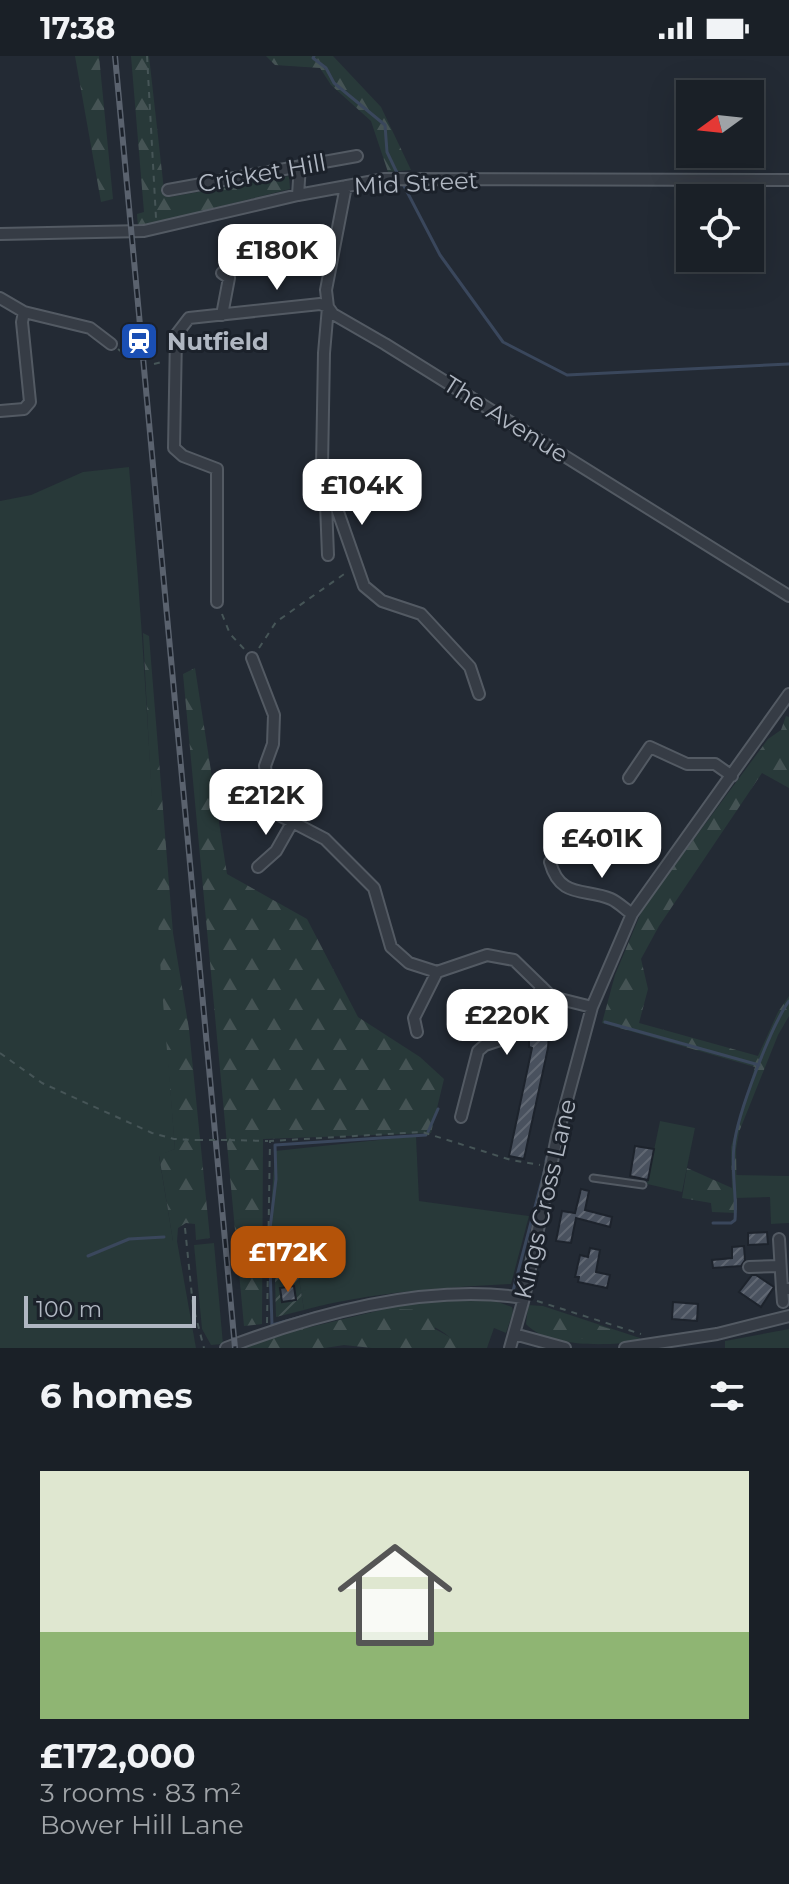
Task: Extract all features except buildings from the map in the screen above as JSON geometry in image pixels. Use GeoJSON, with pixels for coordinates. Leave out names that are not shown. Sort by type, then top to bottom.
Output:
{"type":"FeatureCollection","features":[{"type":"Feature","properties":{"kind":"street","name":"Cricket Hill"},"geometry":{"type":"LineString","coordinates":[[168,190],[357,156]]}},
{"type":"Feature","properties":{"kind":"street"},"geometry":{"type":"LineString","coordinates":[[298,195],[300,166]]}},
{"type":"Feature","properties":{"kind":"street","name":"Mid Street"},"geometry":{"type":"LineString","coordinates":[[0,234],[115,233],[157,228],[298,195],[385,179],[789,180]]}},
{"type":"Feature","properties":{"kind":"street"},"geometry":{"type":"LineString","coordinates":[[346,186],[326,290],[322,466],[364,586],[382,601],[421,614],[470,667],[479,694]]}},
{"type":"Feature","properties":{"kind":"street"},"geometry":{"type":"LineString","coordinates":[[222,273],[229,278],[222,315]]}},
{"type":"Feature","properties":{"kind":"street"},"geometry":{"type":"LineString","coordinates":[[0,298],[24,312],[90,328],[111,344]]}},
{"type":"Feature","properties":{"kind":"street"},"geometry":{"type":"LineString","coordinates":[[217,602],[217,469],[183,456],[174,448],[176,335],[189,318],[320,304],[328,307]]}},
{"type":"Feature","properties":{"kind":"street","name":"The Avenue"},"geometry":{"type":"LineString","coordinates":[[328,307],[333,314],[789,596]]}},
{"type":"Feature","properties":{"kind":"street"},"geometry":{"type":"LineString","coordinates":[[0,411],[24,409],[30,402],[22,322],[24,312]]}},
{"type":"Feature","properties":{"kind":"street"},"geometry":{"type":"LineString","coordinates":[[328,555],[326,504],[331,488]]}},
{"type":"Feature","properties":{"kind":"street"},"geometry":{"type":"LineString","coordinates":[[252,658],[274,715],[273,744],[265,766],[268,792],[281,816],[325,839],[374,888],[391,947],[409,963],[437,972],[487,955],[514,960],[552,997],[592,1007]]}},
{"type":"Feature","properties":{"kind":"street","name":"Kings Cross Lane"},"geometry":{"type":"LineString","coordinates":[[510,1348],[524,1298],[550,1166],[592,1007],[632,914],[789,694]]}},
{"type":"Feature","properties":{"kind":"street"},"geometry":{"type":"LineString","coordinates":[[629,778],[650,747],[687,764],[715,764],[732,776]]}},
{"type":"Feature","properties":{"kind":"street"},"geometry":{"type":"LineString","coordinates":[[258,867],[276,851],[293,821]]}},
{"type":"Feature","properties":{"kind":"street"},"geometry":{"type":"LineString","coordinates":[[550,862],[554,874],[565,886],[611,899],[632,914]]}},
{"type":"Feature","properties":{"kind":"street"},"geometry":{"type":"LineString","coordinates":[[417,1032],[414,1018],[437,972]]}},
{"type":"Feature","properties":{"kind":"street"},"geometry":{"type":"LineString","coordinates":[[461,1117],[478,1051],[485,1045],[506,1038],[542,987]]}},
{"type":"Feature","properties":{"kind":"street"},"geometry":{"type":"LineString","coordinates":[[779,1239],[785,1289],[783,1302]]}},
{"type":"Feature","properties":{"kind":"street"},"geometry":{"type":"LineString","coordinates":[[749,1267],[780,1266]]}},
{"type":"Feature","properties":{"kind":"street"},"geometry":{"type":"LineString","coordinates":[[226,1348],[267,1332],[393,1301],[468,1294],[524,1298]]}},
{"type":"Feature","properties":{"kind":"street"},"geometry":{"type":"LineString","coordinates":[[625,1348],[717,1334],[789,1316]]}},
{"type":"Feature","properties":{"kind":"street"},"geometry":{"type":"LineString","coordinates":[[514,1334],[565,1348]]}},
{"type":"Feature","properties":{"kind":"lane"},"geometry":{"type":"LineString","coordinates":[[593,1178],[643,1185]]}},
{"type":"Feature","properties":{"kind":"path"},"geometry":{"type":"LineString","coordinates":[[147,56],[157,228]]}},
{"type":"Feature","properties":{"kind":"path"},"geometry":{"type":"LineString","coordinates":[[111,344],[123,353],[129,352],[127,329],[148,326],[149,339]]}},
{"type":"Feature","properties":{"kind":"path"},"geometry":{"type":"LineString","coordinates":[[217,602],[230,634],[252,658],[276,622],[346,574],[354,557]]}},
{"type":"Feature","properties":{"kind":"path"},"geometry":{"type":"LineString","coordinates":[[0,1053],[42,1083],[152,1133],[174,1139],[270,1141],[422,1132],[511,1160],[550,1166]]}},
{"type":"Feature","properties":{"kind":"path"},"geometry":{"type":"LineString","coordinates":[[267,1332],[270,1141]]}},
{"type":"Feature","properties":{"kind":"path"},"geometry":{"type":"LineString","coordinates":[[185,1228],[193,1306],[204,1348]]}},
{"type":"Feature","properties":{"kind":"path"},"geometry":{"type":"LineString","coordinates":[[524,1298],[665,1342]]}},
{"type":"Feature","properties":{"kind":"green space"},"geometry":{"type":"Polygon","coordinates":[[[75,56],[99,56],[113,199],[101,202],[75,56]]]}},
{"type":"Feature","properties":{"kind":"green space"},"geometry":{"type":"Polygon","coordinates":[[[131,56],[149,56],[164,190],[170,197],[289,176],[290,189],[138,227],[137,214],[144,212],[131,56]]]}},
{"type":"Feature","properties":{"kind":"green space"},"geometry":{"type":"Polygon","coordinates":[[[266,56],[333,56],[381,107],[411,170],[388,172],[371,121],[331,85],[320,68],[275,65],[266,56]]]}},
{"type":"Feature","properties":{"kind":"green space"},"geometry":{"type":"Polygon","coordinates":[[[129,467],[175,1149],[159,1156],[196,1348],[0,1348],[0,501],[31,495],[83,472],[129,467]]]}},
{"type":"Feature","properties":{"kind":"green space"},"geometry":{"type":"Polygon","coordinates":[[[143,633],[149,636],[173,933],[189,1029],[210,1238],[196,1240],[195,1224],[186,1223],[178,1228],[177,1241],[173,1241],[159,1155],[175,1149],[161,977],[143,633]]]}},
{"type":"Feature","properties":{"kind":"green space"},"geometry":{"type":"Polygon","coordinates":[[[195,668],[227,874],[307,919],[358,1017],[420,1057],[444,1079],[431,1133],[263,1139],[262,1324],[244,1326],[183,674],[195,668]]]}},
{"type":"Feature","properties":{"kind":"green space"},"geometry":{"type":"Polygon","coordinates":[[[786,716],[789,717],[789,788],[762,773],[659,926],[641,959],[648,989],[639,1023],[758,1056],[778,1012],[789,996],[789,1016],[778,1035],[739,1132],[736,1149],[737,1213],[712,1212],[711,1203],[682,1198],[687,1168],[732,1188],[731,1147],[755,1067],[602,1023],[615,975],[643,908],[768,739],[781,730],[786,716]]]}},
{"type":"Feature","properties":{"kind":"green space"},"geometry":{"type":"Polygon","coordinates":[[[660,1121],[695,1128],[682,1192],[647,1184],[660,1121]]]}},
{"type":"Feature","properties":{"kind":"green space"},"geometry":{"type":"Polygon","coordinates":[[[416,1136],[419,1201],[529,1216],[511,1284],[381,1295],[304,1310],[292,1236],[269,1237],[275,1151],[416,1136]]]}},
{"type":"Feature","properties":{"kind":"green space"},"geometry":{"type":"Polygon","coordinates":[[[736,1175],[789,1176],[789,1223],[771,1224],[770,1197],[736,1198],[736,1175]]]}},
{"type":"Feature","properties":{"kind":"green space"},"geometry":{"type":"Polygon","coordinates":[[[292,1235],[304,1310],[276,1317],[274,1240],[292,1235]]]}},
{"type":"Feature","properties":{"kind":"green space"},"geometry":{"type":"Polygon","coordinates":[[[214,1243],[223,1344],[211,1345],[202,1329],[194,1245],[214,1243]]]}},
{"type":"Feature","properties":{"kind":"green space"},"geometry":{"type":"Polygon","coordinates":[[[468,1299],[495,1301],[512,1307],[506,1333],[494,1328],[487,1348],[458,1348],[453,1340],[436,1328],[385,1309],[394,1305],[468,1299]]]}},
{"type":"Feature","properties":{"kind":"green space"},"geometry":{"type":"Polygon","coordinates":[[[528,1305],[543,1306],[640,1338],[640,1341],[596,1344],[548,1337],[526,1324],[528,1305]]]}},
{"type":"Feature","properties":{"kind":"green space"},"geometry":{"type":"Polygon","coordinates":[[[385,1309],[434,1310],[435,1329],[455,1340],[458,1348],[344,1345],[325,1348],[243,1348],[294,1331],[385,1309]]]}},
{"type":"Feature","properties":{"kind":"green space"},"geometry":{"type":"Polygon","coordinates":[[[549,1311],[610,1329],[611,1336],[583,1339],[556,1333],[539,1325],[540,1312],[549,1311]]]}},
{"type":"Feature","properties":{"kind":"green space"},"geometry":{"type":"Polygon","coordinates":[[[789,1329],[789,1348],[725,1348],[725,1341],[789,1329]]]}},
{"type":"Feature","properties":{"kind":"waterway"},"geometry":{"type":"LineString","coordinates":[[314,56],[326,68],[334,83],[385,125],[387,152],[399,177]]}},
{"type":"Feature","properties":{"kind":"waterway"},"geometry":{"type":"LineString","coordinates":[[403,184],[440,255],[503,342],[567,375],[789,364]]}},
{"type":"Feature","properties":{"kind":"waterway"},"geometry":{"type":"LineString","coordinates":[[713,1223],[731,1223],[735,1220],[733,1155],[736,1132],[764,1050],[789,1001]]}},
{"type":"Feature","properties":{"kind":"waterway"},"geometry":{"type":"LineString","coordinates":[[605,1022],[759,1065]]}},
{"type":"Feature","properties":{"kind":"waterway"},"geometry":{"type":"LineString","coordinates":[[428,1132],[438,1109]]}},
{"type":"Feature","properties":{"kind":"waterway"},"geometry":{"type":"LineString","coordinates":[[315,1313],[272,1325],[269,1237],[276,1179],[275,1145],[426,1135]]}},
{"type":"Feature","properties":{"kind":"waterway"},"geometry":{"type":"LineString","coordinates":[[546,1161],[548,1154]]}},
{"type":"Feature","properties":{"kind":"waterway"},"geometry":{"type":"LineString","coordinates":[[497,1290],[513,1291],[545,1169]]}},
{"type":"Feature","properties":{"kind":"waterway"},"geometry":{"type":"LineString","coordinates":[[88,1256],[129,1239],[164,1237]]}},
{"type":"Feature","properties":{"kind":"waterway"},"geometry":{"type":"LineString","coordinates":[[469,1290],[485,1290]]}},
{"type":"Feature","properties":{"kind":"railway"},"geometry":{"type":"LineString","coordinates":[[115,56],[235,1348]]}},
{"type":"Feature","properties":{"kind":"place","name":"Nutfield"},"geometry":{"type":"Point","coordinates":[139,341]}}]}
